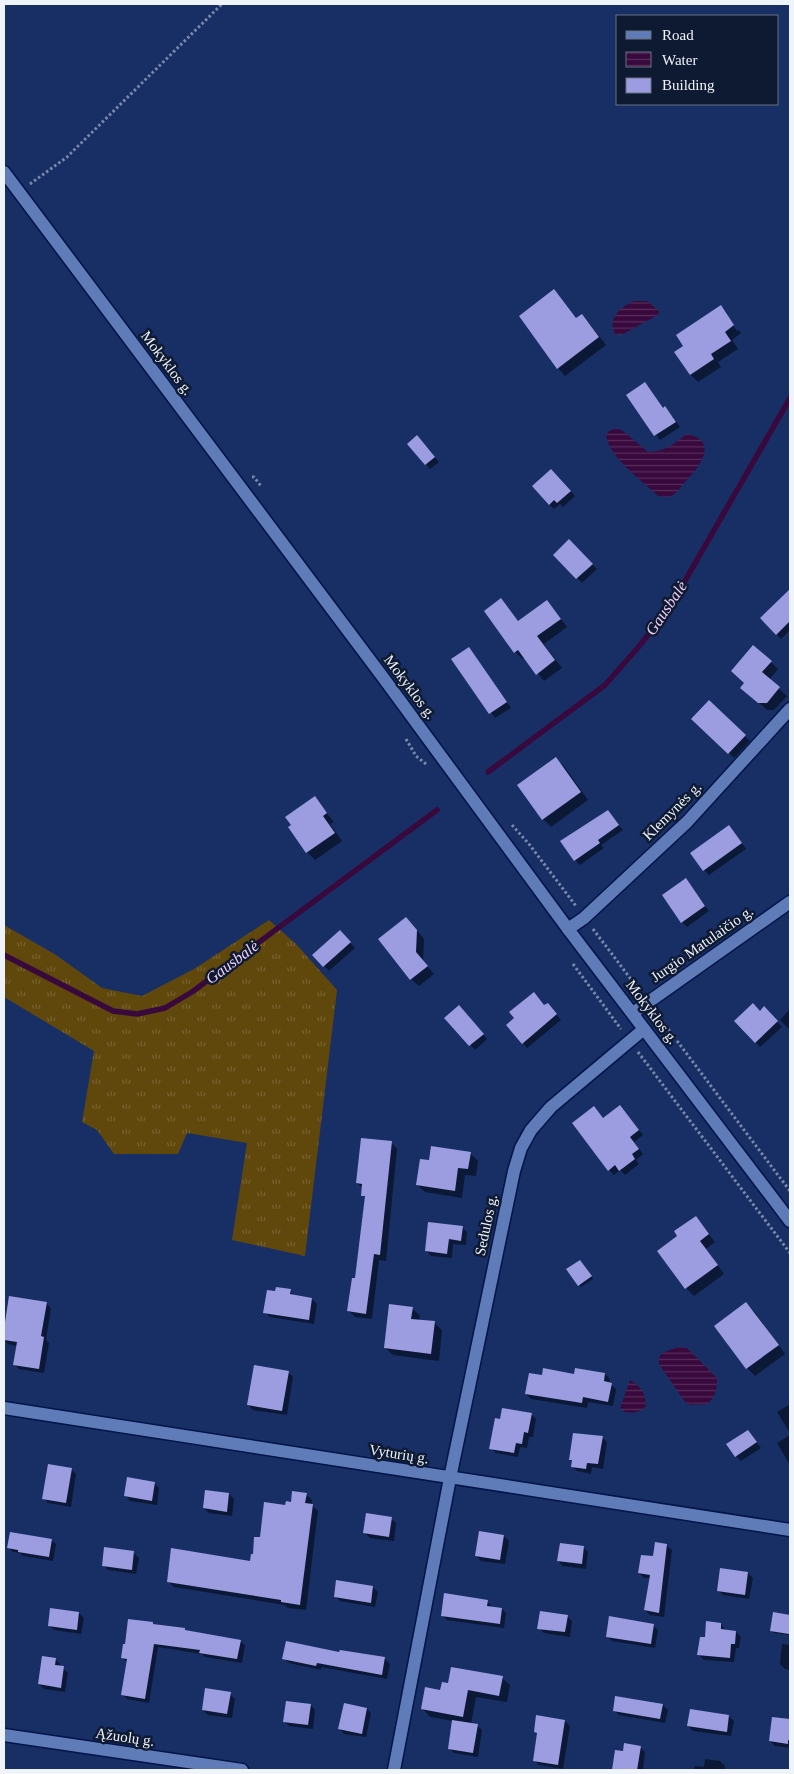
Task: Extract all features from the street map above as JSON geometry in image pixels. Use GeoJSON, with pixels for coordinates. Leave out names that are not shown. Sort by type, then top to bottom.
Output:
{"type":"FeatureCollection","features":[{"type":"Feature","properties":{"kind":"street","name":"Mokyklos g."},"geometry":{"type":"LineString","coordinates":[[4,172],[568,929],[790,1221]]}},
{"type":"Feature","properties":{"kind":"street","name":"Klemynės g."},"geometry":{"type":"LineString","coordinates":[[568,929],[584,918],[686,822],[790,708]]}},
{"type":"Feature","properties":{"kind":"street","name":"Jurgio Matulaičio g."},"geometry":{"type":"LineString","coordinates":[[633,1013],[790,902]]}},
{"type":"Feature","properties":{"kind":"street","name":"Sedulos g."},"geometry":{"type":"LineString","coordinates":[[394,1770],[450,1478],[514,1171],[521,1148],[531,1130],[551,1107],[644,1029]]}},
{"type":"Feature","properties":{"kind":"street","name":"Vyturių g."},"geometry":{"type":"LineString","coordinates":[[4,1408],[790,1530]]}},
{"type":"Feature","properties":{"kind":"street","name":"Ąžuolų g."},"geometry":{"type":"LineString","coordinates":[[4,1735],[242,1770]]}},
{"type":"Feature","properties":{"kind":"path"},"geometry":{"type":"LineString","coordinates":[[19,192],[67,157],[222,4]]}},
{"type":"Feature","properties":{"kind":"path"},"geometry":{"type":"LineString","coordinates":[[229,473],[254,477],[265,492]]}},
{"type":"Feature","properties":{"kind":"path"},"geometry":{"type":"LineString","coordinates":[[511,823],[529,844],[790,1191]]}},
{"type":"Feature","properties":{"kind":"green space"},"geometry":{"type":"Polygon","coordinates":[[[269,920],[296,944],[337,990],[305,1256],[232,1240],[247,1143],[187,1133],[178,1154],[114,1154],[97,1130],[82,1122],[94,1051],[4,997],[4,925],[56,955],[102,988],[142,996],[194,969],[269,920]]]}},
{"type":"Feature","properties":{"kind":"water"},"geometry":{"type":"Polygon","coordinates":[[[634,301],[647,301],[659,311],[658,315],[621,335],[615,334],[613,323],[616,314],[624,306],[634,301]]]}},
{"type":"Feature","properties":{"kind":"water"},"geometry":{"type":"Polygon","coordinates":[[[617,428],[648,452],[664,449],[687,434],[703,443],[705,449],[704,456],[695,470],[674,494],[668,497],[658,496],[627,468],[608,444],[606,435],[609,431],[617,428]]]}},
{"type":"Feature","properties":{"kind":"water"},"geometry":{"type":"Polygon","coordinates":[[[679,1347],[687,1348],[717,1378],[716,1392],[708,1404],[690,1405],[685,1402],[659,1364],[659,1357],[664,1352],[679,1347]]]}},
{"type":"Feature","properties":{"kind":"water"},"geometry":{"type":"Polygon","coordinates":[[[630,1380],[640,1388],[645,1397],[646,1406],[636,1412],[625,1412],[620,1408],[630,1380]]]}},
{"type":"Feature","properties":{"kind":"building"},"geometry":{"type":"Polygon","coordinates":[[[554,289],[576,318],[582,314],[599,337],[557,369],[519,316],[554,289]]]}},
{"type":"Feature","properties":{"kind":"building"},"geometry":{"type":"Polygon","coordinates":[[[721,305],[734,325],[725,332],[731,341],[711,354],[714,359],[690,375],[674,352],[683,346],[676,335],[721,305]]]}},
{"type":"Feature","properties":{"kind":"building"},"geometry":{"type":"Polygon","coordinates":[[[645,382],[663,408],[665,406],[676,422],[654,436],[626,395],[645,382]]]}},
{"type":"Feature","properties":{"kind":"building"},"geometry":{"type":"Polygon","coordinates":[[[417,435],[435,457],[425,465],[407,444],[417,435]]]}},
{"type":"Feature","properties":{"kind":"building"},"geometry":{"type":"Polygon","coordinates":[[[551,469],[571,491],[557,503],[554,500],[549,505],[532,486],[551,469]]]}},
{"type":"Feature","properties":{"kind":"building"},"geometry":{"type":"Polygon","coordinates":[[[569,539],[593,564],[576,579],[553,555],[569,539]]]}},
{"type":"Feature","properties":{"kind":"building"},"geometry":{"type":"Polygon","coordinates":[[[790,589],[790,621],[776,635],[760,618],[790,589]]]}},
{"type":"Feature","properties":{"kind":"building"},"geometry":{"type":"Polygon","coordinates":[[[501,598],[518,621],[547,600],[561,619],[537,636],[555,660],[536,675],[518,650],[514,653],[484,611],[501,598]]]}},
{"type":"Feature","properties":{"kind":"building"},"geometry":{"type":"Polygon","coordinates":[[[753,645],[772,661],[762,672],[780,687],[767,703],[758,703],[740,688],[744,683],[731,671],[753,645]]]}},
{"type":"Feature","properties":{"kind":"building"},"geometry":{"type":"Polygon","coordinates":[[[469,647],[507,702],[489,714],[451,659],[469,647]]]}},
{"type":"Feature","properties":{"kind":"building"},"geometry":{"type":"Polygon","coordinates":[[[709,700],[746,735],[728,754],[691,719],[709,700]]]}},
{"type":"Feature","properties":{"kind":"building"},"geometry":{"type":"Polygon","coordinates":[[[556,757],[581,792],[542,820],[517,785],[556,757]]]}},
{"type":"Feature","properties":{"kind":"building"},"geometry":{"type":"Polygon","coordinates":[[[315,796],[327,813],[323,816],[335,833],[306,853],[288,827],[291,825],[285,817],[315,796]]]}},
{"type":"Feature","properties":{"kind":"building"},"geometry":{"type":"Polygon","coordinates":[[[608,810],[619,825],[598,840],[600,843],[574,861],[560,841],[608,810]]]}},
{"type":"Feature","properties":{"kind":"building"},"geometry":{"type":"Polygon","coordinates":[[[729,825],[742,843],[703,871],[690,853],[729,825]]]}},
{"type":"Feature","properties":{"kind":"building"},"geometry":{"type":"Polygon","coordinates":[[[686,878],[705,906],[681,923],[662,895],[686,878]]]}},
{"type":"Feature","properties":{"kind":"building"},"geometry":{"type":"Polygon","coordinates":[[[406,917],[417,930],[416,952],[428,966],[410,980],[378,939],[406,917]]]}},
{"type":"Feature","properties":{"kind":"building"},"geometry":{"type":"Polygon","coordinates":[[[340,930],[351,942],[323,967],[312,955],[340,930]]]}},
{"type":"Feature","properties":{"kind":"building"},"geometry":{"type":"Polygon","coordinates":[[[534,992],[544,1005],[548,1003],[557,1014],[522,1044],[506,1025],[514,1018],[509,1012],[534,992]]]}},
{"type":"Feature","properties":{"kind":"building"},"geometry":{"type":"Polygon","coordinates":[[[753,1003],[760,1011],[764,1006],[778,1021],[755,1043],[734,1021],[753,1003]]]}},
{"type":"Feature","properties":{"kind":"building"},"geometry":{"type":"Polygon","coordinates":[[[459,1005],[484,1034],[469,1046],[444,1018],[459,1005]]]}},
{"type":"Feature","properties":{"kind":"building"},"geometry":{"type":"Polygon","coordinates":[[[620,1105],[639,1130],[630,1137],[639,1149],[632,1154],[635,1159],[619,1171],[615,1165],[608,1171],[572,1123],[594,1106],[603,1118],[620,1105]]]}},
{"type":"Feature","properties":{"kind":"building"},"geometry":{"type":"Polygon","coordinates":[[[361,1138],[392,1141],[380,1255],[374,1254],[366,1314],[347,1311],[352,1278],[355,1278],[365,1196],[361,1196],[362,1184],[356,1183],[361,1138]]]}},
{"type":"Feature","properties":{"kind":"building"},"geometry":{"type":"Polygon","coordinates":[[[431,1146],[471,1152],[468,1169],[458,1168],[455,1191],[416,1185],[420,1159],[429,1160],[431,1146]]]}},
{"type":"Feature","properties":{"kind":"building"},"geometry":{"type":"Polygon","coordinates":[[[696,1216],[709,1234],[700,1241],[718,1265],[685,1289],[657,1251],[677,1236],[674,1231],[696,1216]]]}},
{"type":"Feature","properties":{"kind":"building"},"geometry":{"type":"Polygon","coordinates":[[[428,1222],[463,1226],[461,1241],[449,1239],[447,1254],[425,1251],[428,1222]]]}},
{"type":"Feature","properties":{"kind":"building"},"geometry":{"type":"Polygon","coordinates":[[[580,1260],[592,1276],[578,1286],[566,1269],[580,1260]]]}},
{"type":"Feature","properties":{"kind":"building"},"geometry":{"type":"Polygon","coordinates":[[[276,1287],[291,1289],[290,1294],[312,1298],[309,1320],[263,1313],[267,1290],[275,1291],[276,1287]]]}},
{"type":"Feature","properties":{"kind":"building"},"geometry":{"type":"Polygon","coordinates":[[[9,1296],[47,1302],[41,1336],[44,1337],[39,1369],[13,1365],[17,1342],[4,1340],[9,1296]]]}},
{"type":"Feature","properties":{"kind":"building"},"geometry":{"type":"Polygon","coordinates":[[[746,1302],[779,1345],[746,1369],[714,1326],[746,1302]]]}},
{"type":"Feature","properties":{"kind":"building"},"geometry":{"type":"Polygon","coordinates":[[[389,1304],[413,1307],[411,1319],[435,1321],[431,1354],[384,1348],[389,1304]]]}},
{"type":"Feature","properties":{"kind":"building"},"geometry":{"type":"Polygon","coordinates":[[[254,1365],[289,1371],[282,1411],[247,1405],[254,1365]]]}},
{"type":"Feature","properties":{"kind":"building"},"geometry":{"type":"Polygon","coordinates":[[[543,1368],[574,1374],[575,1368],[605,1373],[604,1381],[612,1383],[608,1402],[583,1397],[582,1403],[525,1394],[529,1373],[542,1375],[543,1368]]]}},
{"type":"Feature","properties":{"kind":"building"},"geometry":{"type":"Polygon","coordinates":[[[502,1408],[532,1413],[528,1433],[524,1432],[522,1444],[516,1443],[514,1453],[489,1449],[495,1418],[500,1419],[502,1408]]]}},
{"type":"Feature","properties":{"kind":"building"},"geometry":{"type":"Polygon","coordinates":[[[748,1430],[757,1442],[735,1457],[726,1444],[748,1430]]]}},
{"type":"Feature","properties":{"kind":"building"},"geometry":{"type":"Polygon","coordinates":[[[573,1433],[603,1436],[598,1464],[587,1463],[586,1469],[571,1467],[572,1460],[569,1460],[573,1433]]]}},
{"type":"Feature","properties":{"kind":"building"},"geometry":{"type":"Polygon","coordinates":[[[48,1464],[72,1468],[66,1503],[42,1499],[48,1464]]]}},
{"type":"Feature","properties":{"kind":"building"},"geometry":{"type":"Polygon","coordinates":[[[127,1477],[155,1482],[152,1501],[124,1496],[127,1477]]]}},
{"type":"Feature","properties":{"kind":"building"},"geometry":{"type":"Polygon","coordinates":[[[205,1490],[229,1493],[227,1512],[203,1508],[205,1490]]]}},
{"type":"Feature","properties":{"kind":"building"},"geometry":{"type":"Polygon","coordinates":[[[292,1491],[307,1493],[305,1503],[313,1504],[300,1605],[281,1602],[281,1600],[167,1582],[171,1548],[250,1561],[251,1554],[253,1554],[254,1537],[260,1537],[264,1502],[285,1505],[286,1501],[291,1502],[292,1491]]]}},
{"type":"Feature","properties":{"kind":"building"},"geometry":{"type":"Polygon","coordinates":[[[366,1513],[392,1517],[389,1537],[363,1533],[366,1513]]]}},
{"type":"Feature","properties":{"kind":"building"},"geometry":{"type":"Polygon","coordinates":[[[479,1531],[504,1535],[500,1560],[475,1556],[479,1531]]]}},
{"type":"Feature","properties":{"kind":"building"},"geometry":{"type":"Polygon","coordinates":[[[10,1532],[52,1539],[49,1557],[18,1552],[18,1550],[7,1548],[10,1532]]]}},
{"type":"Feature","properties":{"kind":"building"},"geometry":{"type":"Polygon","coordinates":[[[655,1542],[667,1544],[659,1613],[644,1610],[650,1575],[638,1573],[641,1555],[653,1556],[655,1542]]]}},
{"type":"Feature","properties":{"kind":"building"},"geometry":{"type":"Polygon","coordinates":[[[560,1543],[584,1546],[582,1564],[557,1561],[560,1543]]]}},
{"type":"Feature","properties":{"kind":"building"},"geometry":{"type":"Polygon","coordinates":[[[104,1547],[134,1551],[132,1570],[102,1566],[104,1547]]]}},
{"type":"Feature","properties":{"kind":"building"},"geometry":{"type":"Polygon","coordinates":[[[720,1568],[748,1572],[745,1595],[717,1591],[720,1568]]]}},
{"type":"Feature","properties":{"kind":"building"},"geometry":{"type":"Polygon","coordinates":[[[336,1580],[373,1586],[371,1603],[334,1597],[336,1580]]]}},
{"type":"Feature","properties":{"kind":"building"},"geometry":{"type":"Polygon","coordinates":[[[444,1593],[488,1600],[487,1606],[502,1608],[500,1624],[441,1616],[444,1593]]]}},
{"type":"Feature","properties":{"kind":"building"},"geometry":{"type":"Polygon","coordinates":[[[50,1608],[79,1612],[77,1630],[48,1626],[50,1608]]]}},
{"type":"Feature","properties":{"kind":"building"},"geometry":{"type":"Polygon","coordinates":[[[540,1611],[568,1615],[565,1632],[537,1629],[540,1611]]]}},
{"type":"Feature","properties":{"kind":"building"},"geometry":{"type":"Polygon","coordinates":[[[773,1612],[790,1615],[789,1634],[770,1631],[773,1612]]]}},
{"type":"Feature","properties":{"kind":"building"},"geometry":{"type":"Polygon","coordinates":[[[609,1616],[654,1624],[651,1644],[606,1637],[609,1616]]]}},
{"type":"Feature","properties":{"kind":"building"},"geometry":{"type":"Polygon","coordinates":[[[128,1619],[153,1622],[153,1624],[185,1628],[185,1630],[241,1640],[237,1659],[199,1653],[200,1650],[154,1644],[145,1699],[121,1695],[127,1659],[121,1658],[128,1619]]]}},
{"type":"Feature","properties":{"kind":"building"},"geometry":{"type":"Polygon","coordinates":[[[706,1621],[721,1623],[721,1629],[736,1631],[735,1644],[731,1644],[730,1658],[697,1655],[700,1637],[705,1637],[706,1621]]]}},
{"type":"Feature","properties":{"kind":"building"},"geometry":{"type":"Polygon","coordinates":[[[286,1641],[339,1652],[340,1650],[385,1657],[382,1675],[317,1663],[316,1666],[282,1659],[286,1641]]]}},
{"type":"Feature","properties":{"kind":"building"},"geometry":{"type":"Polygon","coordinates":[[[42,1656],[56,1658],[55,1665],[64,1666],[61,1688],[38,1684],[42,1656]]]}},
{"type":"Feature","properties":{"kind":"building"},"geometry":{"type":"Polygon","coordinates":[[[451,1667],[503,1676],[499,1696],[468,1690],[463,1717],[421,1709],[425,1687],[440,1690],[442,1682],[448,1683],[451,1667]]]}},
{"type":"Feature","properties":{"kind":"building"},"geometry":{"type":"Polygon","coordinates":[[[205,1688],[231,1692],[227,1714],[202,1710],[205,1688]]]}},
{"type":"Feature","properties":{"kind":"building"},"geometry":{"type":"Polygon","coordinates":[[[615,1696],[663,1704],[660,1719],[613,1711],[615,1696]]]}},
{"type":"Feature","properties":{"kind":"building"},"geometry":{"type":"Polygon","coordinates":[[[286,1701],[311,1704],[308,1725],[283,1722],[286,1701]]]}},
{"type":"Feature","properties":{"kind":"building"},"geometry":{"type":"Polygon","coordinates":[[[344,1703],[367,1708],[362,1734],[338,1729],[344,1703]]]}},
{"type":"Feature","properties":{"kind":"building"},"geometry":{"type":"Polygon","coordinates":[[[690,1709],[729,1715],[727,1732],[687,1726],[690,1709]]]}},
{"type":"Feature","properties":{"kind":"building"},"geometry":{"type":"Polygon","coordinates":[[[536,1715],[565,1720],[558,1765],[533,1761],[537,1733],[534,1732],[536,1715]]]}},
{"type":"Feature","properties":{"kind":"building"},"geometry":{"type":"Polygon","coordinates":[[[772,1717],[790,1719],[790,1741],[788,1740],[788,1744],[769,1741],[772,1717]]]}},
{"type":"Feature","properties":{"kind":"building"},"geometry":{"type":"Polygon","coordinates":[[[452,1720],[478,1724],[473,1753],[448,1749],[452,1720]]]}},
{"type":"Feature","properties":{"kind":"building"},"geometry":{"type":"Polygon","coordinates":[[[624,1743],[641,1746],[637,1770],[612,1770],[615,1750],[623,1751],[624,1743]]]}},
{"type":"Feature","properties":{"kind":"waterway","name":"Gausbalė"},"geometry":{"type":"LineString","coordinates":[[488,772],[605,685],[667,612],[790,398]]}},
{"type":"Feature","properties":{"kind":"waterway","name":"Gausbalė"},"geometry":{"type":"LineString","coordinates":[[4,955],[113,1011],[137,1014],[165,1008],[192,992],[437,810]]}}]}
